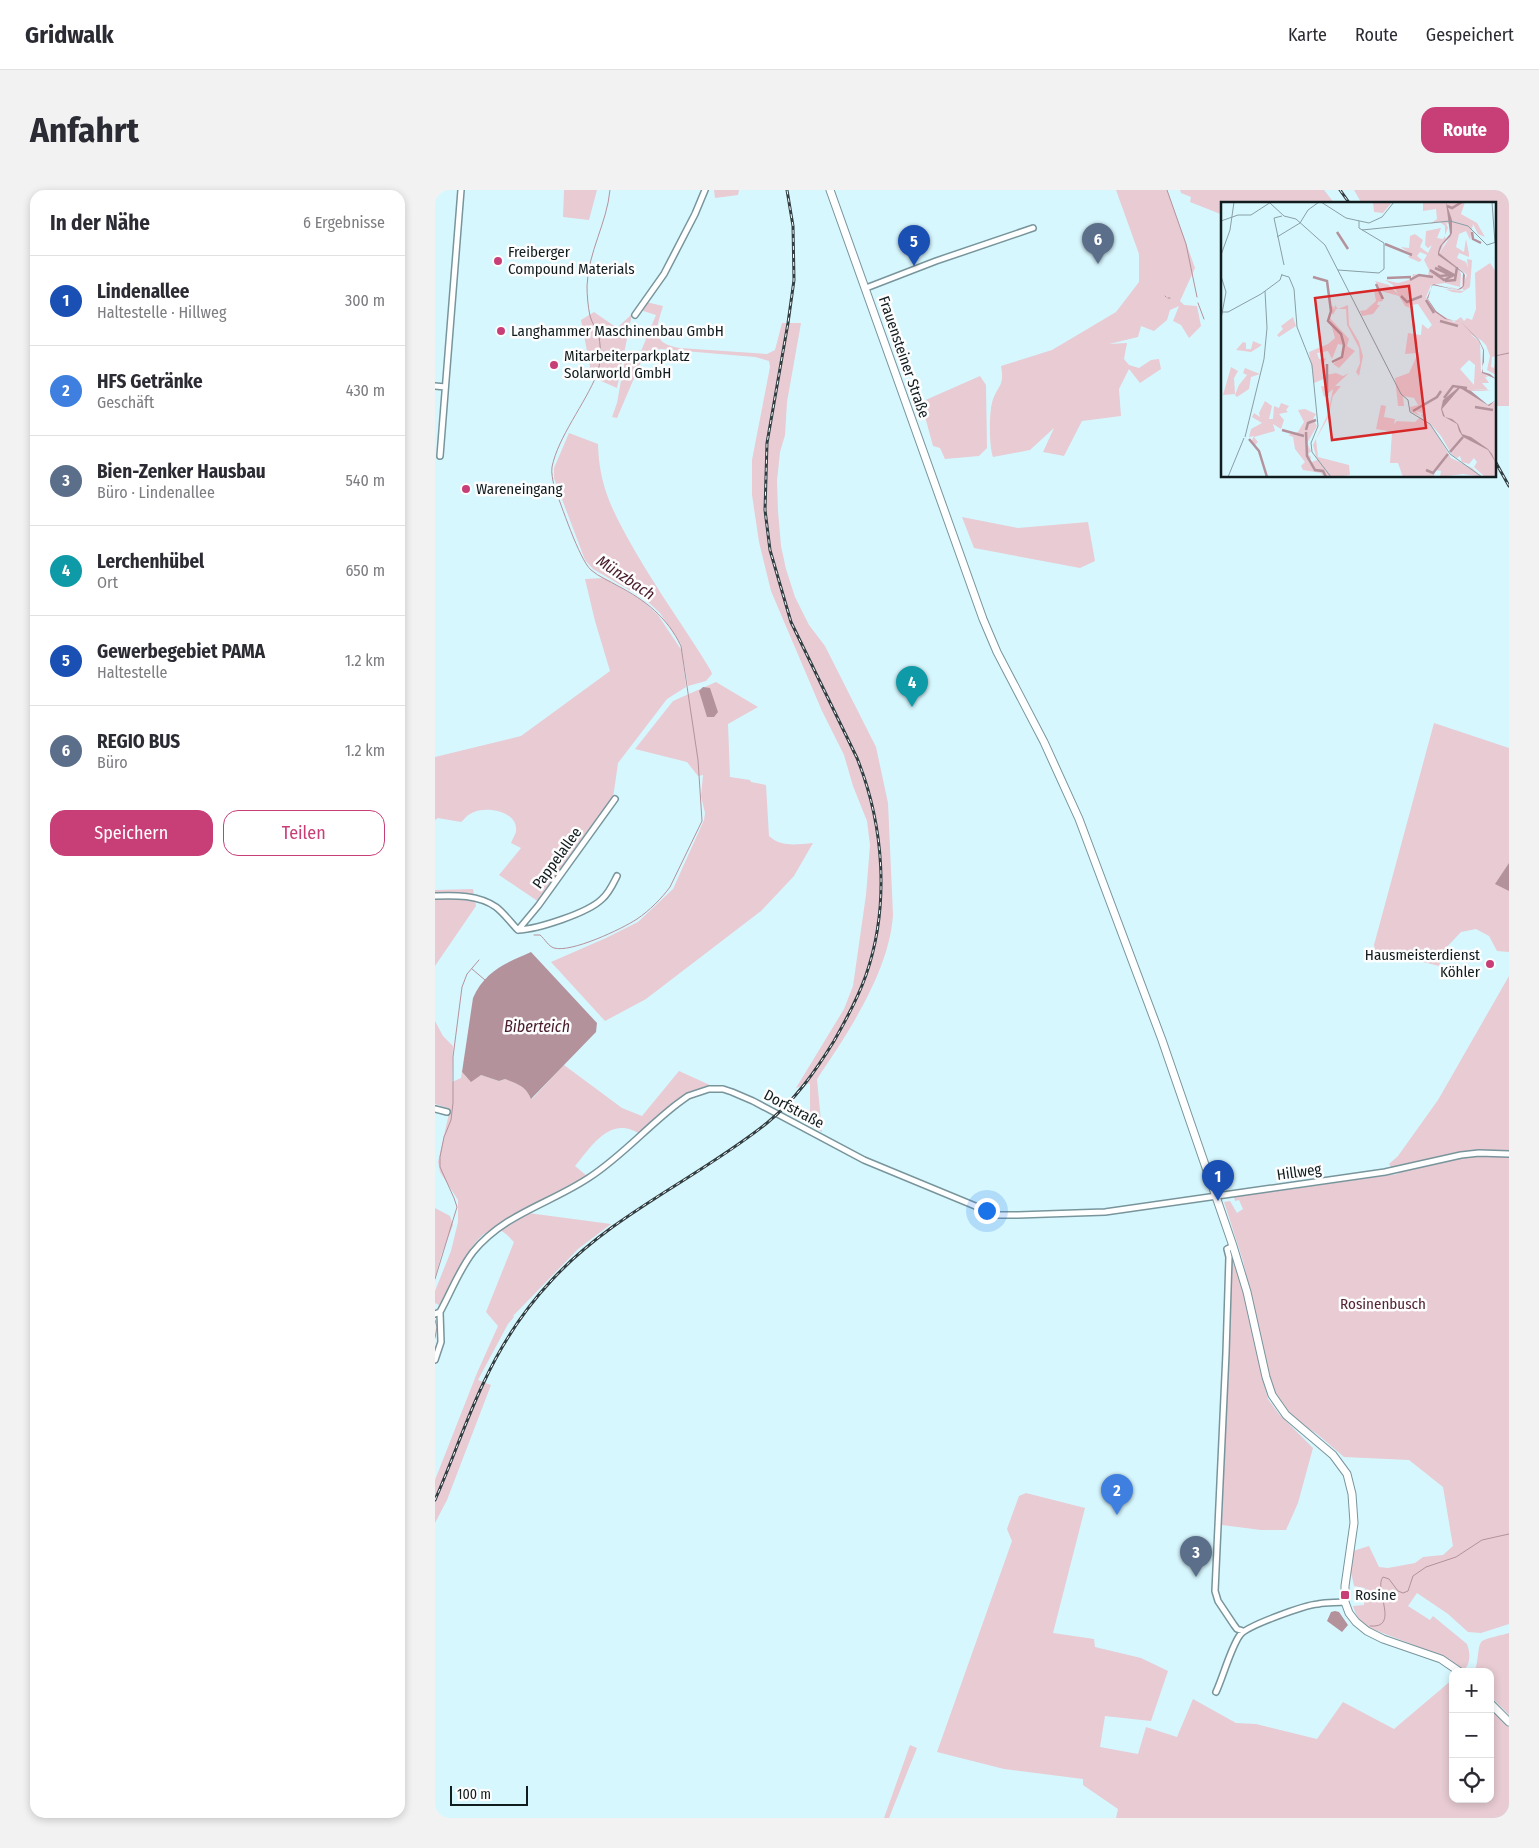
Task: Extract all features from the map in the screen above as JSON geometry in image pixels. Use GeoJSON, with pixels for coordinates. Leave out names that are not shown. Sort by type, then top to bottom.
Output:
{"type":"FeatureCollection","features":[{"type":"Feature","properties":{"kind":"main road","name":"Frauensteiner Straße"},"geometry":{"type":"LineString","coordinates":[[830,190],[983,619],[997,652],[1045,742],[1079,819],[1162,1040],[1233,1246],[1247,1292],[1266,1377],[1272,1395],[1287,1415],[1333,1454],[1347,1474],[1352,1494],[1354,1523],[1345,1586],[1345,1602]]}},
{"type":"Feature","properties":{"kind":"main road"},"geometry":{"type":"LineString","coordinates":[[1345,1602],[1352,1617],[1367,1631],[1423,1654],[1441,1659],[1454,1668]]}},
{"type":"Feature","properties":{"kind":"main road"},"geometry":{"type":"LineString","coordinates":[[1494,1707],[1509,1722]]}},
{"type":"Feature","properties":{"kind":"street"},"geometry":{"type":"LineString","coordinates":[[441,456],[461,190]]}},
{"type":"Feature","properties":{"kind":"street"},"geometry":{"type":"LineString","coordinates":[[635,316],[665,274],[705,190]]}},
{"type":"Feature","properties":{"kind":"street","name":"Frauensteiner Straße"},"geometry":{"type":"LineString","coordinates":[[866,288],[936,261],[1033,228]]}},
{"type":"Feature","properties":{"kind":"street"},"geometry":{"type":"LineString","coordinates":[[435,386],[445,387]]}},
{"type":"Feature","properties":{"kind":"street","name":"Pappelallee"},"geometry":{"type":"LineString","coordinates":[[518,930],[559,878],[615,798]]}},
{"type":"Feature","properties":{"kind":"street"},"geometry":{"type":"LineString","coordinates":[[435,896],[450,895],[477,898],[497,908],[518,930],[547,924],[595,905],[611,889],[617,876]]}},
{"type":"Feature","properties":{"kind":"street","name":"Dorfstraße"},"geometry":{"type":"LineString","coordinates":[[437,1314],[473,1253],[500,1226],[516,1215],[563,1193],[591,1177],[677,1104],[688,1096],[709,1089],[723,1089],[739,1095],[864,1160],[997,1214],[1105,1212],[1217,1195]]}},
{"type":"Feature","properties":{"kind":"street"},"geometry":{"type":"LineString","coordinates":[[435,1109],[447,1112]]}},
{"type":"Feature","properties":{"kind":"street","name":"Hillweg"},"geometry":{"type":"LineString","coordinates":[[1217,1195],[1385,1172],[1461,1155],[1479,1153],[1509,1154]]}},
{"type":"Feature","properties":{"kind":"street"},"geometry":{"type":"LineString","coordinates":[[1233,1246],[1227,1249],[1229,1257],[1226,1353],[1215,1591],[1218,1601],[1237,1629],[1243,1631]]}},
{"type":"Feature","properties":{"kind":"street"},"geometry":{"type":"LineString","coordinates":[[435,1360],[441,1342],[437,1314]]}},
{"type":"Feature","properties":{"kind":"street"},"geometry":{"type":"LineString","coordinates":[[1216,1692],[1237,1640],[1243,1631],[1304,1607],[1345,1602]]}},
{"type":"Feature","properties":{"kind":"green space"},"geometry":{"type":"Polygon","coordinates":[[[564,190],[597,190],[589,220],[563,217],[564,190]]]}},
{"type":"Feature","properties":{"kind":"green space"},"geometry":{"type":"Polygon","coordinates":[[[714,190],[739,190],[738,195],[715,198],[714,190]]]}},
{"type":"Feature","properties":{"kind":"green space"},"geometry":{"type":"Polygon","coordinates":[[[1116,190],[1167,190],[1195,268],[1180,301],[1184,305],[1197,306],[1201,326],[1189,338],[1181,325],[1173,321],[1179,306],[1170,310],[1167,320],[1154,331],[1141,326],[1138,337],[1109,344],[1127,343],[1124,359],[1129,365],[1139,368],[1151,360],[1159,359],[1161,369],[1140,383],[1129,369],[1119,389],[1121,416],[1082,421],[1064,456],[1043,452],[1054,428],[1030,450],[993,457],[990,438],[990,415],[994,397],[1002,379],[1001,366],[1052,350],[1116,312],[1139,282],[1139,254],[1116,190]]]}},
{"type":"Feature","properties":{"kind":"green space"},"geometry":{"type":"Polygon","coordinates":[[[1180,190],[1324,190],[1333,202],[1221,202],[1221,214],[1190,202],[1191,197],[1181,193],[1180,190]]]}},
{"type":"Feature","properties":{"kind":"green space"},"geometry":{"type":"Polygon","coordinates":[[[1354,190],[1509,190],[1509,406],[1497,406],[1497,202],[1361,202],[1354,190]]]}},
{"type":"Feature","properties":{"kind":"green space"},"geometry":{"type":"Polygon","coordinates":[[[646,302],[663,306],[657,328],[660,339],[670,346],[680,348],[767,354],[775,350],[782,323],[801,323],[787,402],[785,435],[780,452],[777,481],[781,546],[795,597],[809,625],[825,646],[876,747],[888,803],[893,915],[890,937],[875,980],[854,1022],[817,1079],[822,1132],[810,1125],[810,1083],[796,1088],[844,1009],[853,986],[866,895],[870,845],[867,821],[853,786],[844,755],[822,711],[771,591],[759,542],[752,495],[752,460],[770,367],[769,361],[755,357],[661,349],[652,350],[641,362],[617,418],[612,417],[617,403],[626,353],[639,356],[656,315],[640,310],[646,302]]]}},
{"type":"Feature","properties":{"kind":"green space"},"geometry":{"type":"Polygon","coordinates":[[[594,312],[617,328],[632,314],[617,388],[592,377],[581,320],[594,312]]]}},
{"type":"Feature","properties":{"kind":"green space"},"geometry":{"type":"Polygon","coordinates":[[[980,376],[986,385],[987,448],[979,456],[945,459],[940,448],[933,446],[921,402],[980,376]]]}},
{"type":"Feature","properties":{"kind":"green space"},"geometry":{"type":"Polygon","coordinates":[[[569,433],[598,444],[601,474],[614,512],[644,567],[711,671],[712,674],[706,681],[688,686],[681,644],[660,613],[645,599],[593,569],[585,560],[554,478],[554,468],[569,433]]]}},
{"type":"Feature","properties":{"kind":"green space"},"geometry":{"type":"Polygon","coordinates":[[[962,517],[1018,528],[1088,522],[1095,561],[1080,568],[974,548],[962,517]]]}},
{"type":"Feature","properties":{"kind":"green space"},"geometry":{"type":"Polygon","coordinates":[[[604,578],[643,601],[658,615],[682,651],[686,687],[667,699],[618,763],[613,798],[539,902],[499,875],[521,848],[511,843],[516,832],[515,825],[506,814],[499,811],[483,810],[470,814],[461,822],[438,818],[435,820],[435,757],[521,736],[610,671],[585,579],[604,578]]]}},
{"type":"Feature","properties":{"kind":"green space"},"geometry":{"type":"Polygon","coordinates":[[[716,682],[758,707],[728,724],[730,777],[766,785],[769,836],[774,840],[785,844],[813,843],[794,876],[761,911],[646,999],[605,1021],[551,962],[638,922],[673,889],[704,820],[705,813],[701,796],[703,775],[698,776],[687,762],[635,749],[673,701],[716,682]]]}},
{"type":"Feature","properties":{"kind":"green space"},"geometry":{"type":"Polygon","coordinates":[[[1434,723],[1509,748],[1509,952],[1497,951],[1489,936],[1476,929],[1461,932],[1445,949],[1439,966],[1375,950],[1374,945],[1434,723]]]}},
{"type":"Feature","properties":{"kind":"green space"},"geometry":{"type":"Polygon","coordinates":[[[473,889],[476,906],[435,966],[435,890],[473,889]]]}},
{"type":"Feature","properties":{"kind":"green space","name":"Rosinenbusch"},"geometry":{"type":"Polygon","coordinates":[[[1509,976],[1509,1624],[1481,1633],[1468,1632],[1448,1614],[1417,1593],[1408,1606],[1430,1620],[1433,1616],[1467,1644],[1469,1660],[1466,1668],[1460,1668],[1442,1656],[1367,1627],[1355,1613],[1353,1606],[1364,1605],[1365,1588],[1354,1586],[1351,1572],[1353,1551],[1369,1546],[1379,1567],[1388,1568],[1415,1563],[1423,1557],[1443,1555],[1453,1546],[1443,1487],[1409,1460],[1344,1457],[1317,1434],[1295,1420],[1279,1402],[1270,1381],[1243,1261],[1224,1202],[1230,1201],[1237,1213],[1243,1209],[1239,1200],[1235,1201],[1234,1197],[1398,1174],[1396,1167],[1391,1167],[1389,1164],[1398,1156],[1438,1100],[1509,976]]]}},
{"type":"Feature","properties":{"kind":"green space"},"geometry":{"type":"Polygon","coordinates":[[[435,1021],[443,1036],[453,1046],[452,1082],[461,1078],[462,1072],[467,1078],[481,1075],[499,1081],[505,1079],[521,1086],[532,1099],[564,1065],[622,1108],[642,1116],[679,1071],[712,1086],[709,1092],[682,1104],[643,1136],[632,1130],[622,1128],[604,1134],[575,1166],[592,1180],[528,1213],[611,1224],[578,1249],[513,1316],[508,1324],[478,1380],[491,1385],[447,1500],[435,1523],[435,1480],[477,1373],[498,1326],[486,1312],[514,1242],[499,1230],[490,1230],[482,1236],[464,1259],[439,1305],[435,1303],[435,1291],[451,1251],[458,1222],[458,1200],[440,1172],[438,1162],[450,1109],[435,1104],[435,1021]]]}},
{"type":"Feature","properties":{"kind":"green space"},"geometry":{"type":"Polygon","coordinates":[[[435,1208],[450,1216],[453,1225],[441,1256],[435,1279],[435,1208]]]}},
{"type":"Feature","properties":{"kind":"green space"},"geometry":{"type":"Polygon","coordinates":[[[1231,1250],[1247,1299],[1268,1399],[1279,1414],[1313,1448],[1298,1503],[1286,1530],[1261,1530],[1222,1525],[1231,1250]]]}},
{"type":"Feature","properties":{"kind":"green space"},"geometry":{"type":"Polygon","coordinates":[[[1026,1493],[1085,1508],[1053,1633],[1094,1639],[1095,1647],[1141,1658],[1168,1671],[1151,1721],[1105,1716],[1100,1747],[1138,1754],[1146,1727],[1177,1737],[1193,1699],[1236,1723],[1256,1724],[1317,1739],[1343,1702],[1394,1729],[1449,1682],[1449,1803],[1494,1803],[1494,1713],[1509,1727],[1509,1818],[1116,1818],[1118,1809],[1083,1785],[1083,1779],[1004,1769],[937,1752],[1012,1541],[1007,1529],[1019,1496],[1026,1493]]]}},
{"type":"Feature","properties":{"kind":"green space"},"geometry":{"type":"Polygon","coordinates":[[[1509,1633],[1509,1715],[1494,1700],[1494,1668],[1476,1668],[1480,1643],[1509,1633]]]}},
{"type":"Feature","properties":{"kind":"green space"},"geometry":{"type":"Polygon","coordinates":[[[910,1745],[917,1748],[889,1818],[884,1818],[910,1745]]]}},
{"type":"Feature","properties":{"kind":"water"},"geometry":{"type":"Polygon","coordinates":[[[703,687],[710,688],[718,712],[714,717],[707,717],[699,691],[703,687]]]}},
{"type":"Feature","properties":{"kind":"water"},"geometry":{"type":"Polygon","coordinates":[[[1509,863],[1509,891],[1495,884],[1509,863]]]}},
{"type":"Feature","properties":{"kind":"water","name":"Biberteich"},"geometry":{"type":"Polygon","coordinates":[[[531,952],[597,1023],[596,1032],[531,1099],[524,1088],[518,1084],[505,1079],[499,1081],[481,1075],[471,1082],[462,1072],[473,998],[478,989],[490,974],[497,969],[531,952]]]}},
{"type":"Feature","properties":{"kind":"water"},"geometry":{"type":"Polygon","coordinates":[[[1331,1612],[1339,1612],[1348,1625],[1342,1632],[1327,1621],[1331,1612]]]}},
{"type":"Feature","properties":{"kind":"waterway","name":"Münzbach"},"geometry":{"type":"LineString","coordinates":[[534,935],[540,935],[552,947],[562,949],[584,944],[637,919],[655,904],[670,887],[702,821],[698,760],[681,646],[669,626],[646,603],[594,572],[586,564],[571,531],[552,476],[552,467],[560,444],[592,385],[599,366],[599,337],[590,316],[587,286],[588,273],[610,190]]}},
{"type":"Feature","properties":{"kind":"waterway"},"geometry":{"type":"LineString","coordinates":[[1167,190],[1186,244],[1197,297]]}},
{"type":"Feature","properties":{"kind":"waterway"},"geometry":{"type":"LineString","coordinates":[[1198,303],[1204,319]]}},
{"type":"Feature","properties":{"kind":"waterway"},"geometry":{"type":"LineString","coordinates":[[1497,356],[1509,353]]}},
{"type":"Feature","properties":{"kind":"waterway","name":"Münzbach"},"geometry":{"type":"LineString","coordinates":[[435,1279],[457,1207],[440,1167],[440,1157],[444,1137],[451,1120],[453,1057],[462,987],[467,974],[479,960]]}},
{"type":"Feature","properties":{"kind":"waterway"},"geometry":{"type":"LineString","coordinates":[[472,969],[485,980]]}},
{"type":"Feature","properties":{"kind":"waterway","name":"Münzbach"},"geometry":{"type":"LineString","coordinates":[[435,1320],[437,1327],[435,1338]]}},
{"type":"Feature","properties":{"kind":"waterway"},"geometry":{"type":"LineString","coordinates":[[1370,1626],[1379,1625],[1384,1621],[1385,1615],[1381,1590],[1383,1577],[1389,1579],[1398,1591],[1403,1593],[1408,1591],[1413,1576],[1426,1567],[1456,1557],[1482,1540],[1509,1534]]}},
{"type":"Feature","properties":{"kind":"railway"},"geometry":{"type":"LineString","coordinates":[[435,1500],[470,1413],[490,1370],[513,1330],[531,1305],[575,1257],[601,1236],[628,1216],[740,1143],[787,1105],[812,1075],[852,1009],[874,949],[879,921],[881,866],[873,810],[857,758],[791,622],[770,550],[765,510],[767,443],[794,280],[793,226],[787,190]]}},
{"type":"Feature","properties":{"kind":"railway"},"geometry":{"type":"LineString","coordinates":[[1340,190],[1349,202]]}},
{"type":"Feature","properties":{"kind":"railway"},"geometry":{"type":"LineString","coordinates":[[1497,465],[1509,486]]}},
{"type":"Feature","properties":{"kind":"place","name":"Freiberger Compound Materials"},"geometry":{"type":"Point","coordinates":[498,261]}},
{"type":"Feature","properties":{"kind":"place","name":"REGIO BUS"},"geometry":{"type":"Point","coordinates":[1098,264]}},
{"type":"Feature","properties":{"kind":"place","name":"Gewerbegebiet PAMA"},"geometry":{"type":"Point","coordinates":[914,266]}},
{"type":"Feature","properties":{"kind":"place","name":"Langhammer Maschinenbau GmbH"},"geometry":{"type":"Point","coordinates":[501,331]}},
{"type":"Feature","properties":{"kind":"place","name":"Mitarbeiterparkplatz Solarworld GmbH"},"geometry":{"type":"Point","coordinates":[554,365]}},
{"type":"Feature","properties":{"kind":"place","name":"Wareneingang"},"geometry":{"type":"Point","coordinates":[466,489]}},
{"type":"Feature","properties":{"kind":"place","name":"Lerchenhübel"},"geometry":{"type":"Point","coordinates":[912,707]}},
{"type":"Feature","properties":{"kind":"place","name":"Hausmeisterdienst Köhler"},"geometry":{"type":"Point","coordinates":[1490,964]}},
{"type":"Feature","properties":{"kind":"place","name":"Lindenallee"},"geometry":{"type":"Point","coordinates":[1218,1201]}},
{"type":"Feature","properties":{"kind":"place","name":"HFS Getränke"},"geometry":{"type":"Point","coordinates":[1117,1515]}},
{"type":"Feature","properties":{"kind":"place","name":"Bien-Zenker Hausbau"},"geometry":{"type":"Point","coordinates":[1196,1577]}},
{"type":"Feature","properties":{"kind":"place","name":"Rosine"},"geometry":{"type":"Point","coordinates":[1345,1595]}}]}
